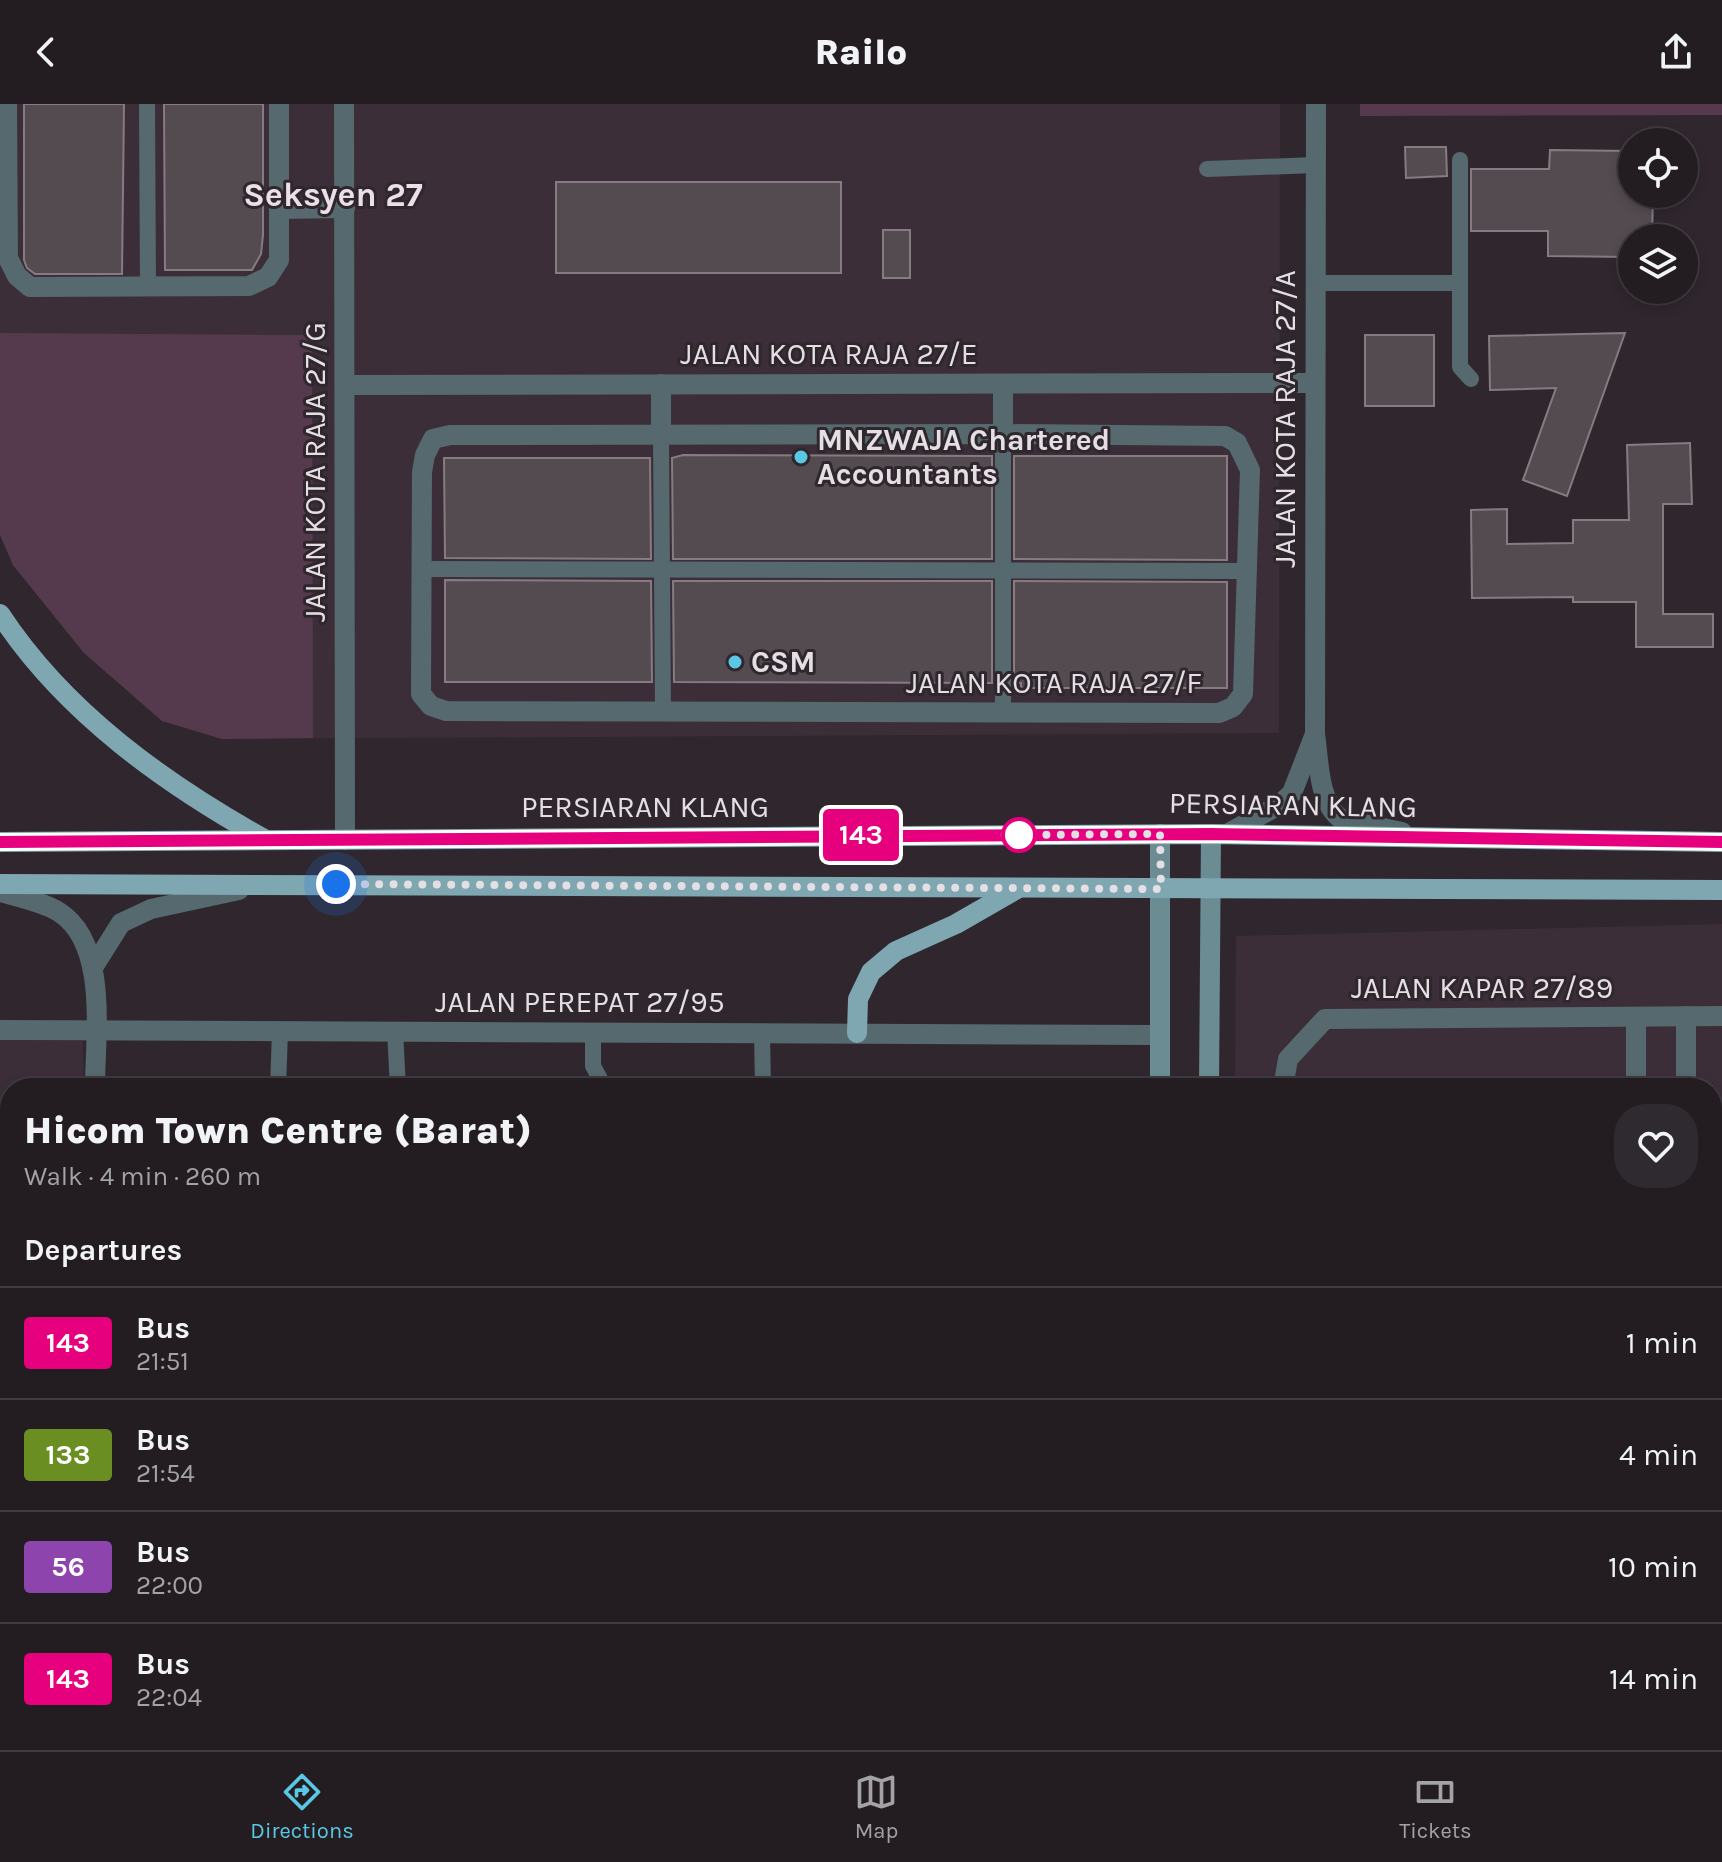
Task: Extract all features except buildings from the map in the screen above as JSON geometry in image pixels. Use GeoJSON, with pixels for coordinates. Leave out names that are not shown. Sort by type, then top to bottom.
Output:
{"type":"FeatureCollection","features":[{"type":"Feature","properties":{"kind":"main road"},"geometry":{"type":"LineString","coordinates":[[0,614],[56,684],[98,723],[182,790],[267,841]]}},
{"type":"Feature","properties":{"kind":"main road","name":"PERSIARAN KLANG"},"geometry":{"type":"LineString","coordinates":[[0,842],[1160,834],[1722,842]]}},
{"type":"Feature","properties":{"kind":"main road"},"geometry":{"type":"LineString","coordinates":[[0,884],[1722,890]]}},
{"type":"Feature","properties":{"kind":"main road"},"geometry":{"type":"LineString","coordinates":[[857,1033],[858,999],[871,972],[896,951],[956,924],[1017,889]]}},
{"type":"Feature","properties":{"kind":"street"},"geometry":{"type":"LineString","coordinates":[[7,104],[8,258],[17,276],[30,287],[249,286],[268,277],[279,260],[279,104]]}},
{"type":"Feature","properties":{"kind":"street","name":"JALAN KOTA RAJA 27/G"},"geometry":{"type":"LineString","coordinates":[[344,104],[345,840]]}},
{"type":"Feature","properties":{"kind":"street","name":"JALAN KOTA RAJA 27/A"},"geometry":{"type":"LineString","coordinates":[[1316,104],[1315,734],[1326,797],[1333,813],[1341,819],[1425,837]]}},
{"type":"Feature","properties":{"kind":"street"},"geometry":{"type":"LineString","coordinates":[[279,209],[345,208]]}},
{"type":"Feature","properties":{"kind":"street","name":"JALAN KOTA RAJA 27/E"},"geometry":{"type":"LineString","coordinates":[[345,385],[1314,383]]}},
{"type":"Feature","properties":{"kind":"street"},"geometry":{"type":"LineString","coordinates":[[661,384],[661,436]]}},
{"type":"Feature","properties":{"kind":"street"},"geometry":{"type":"LineString","coordinates":[[1003,384],[1003,434]]}},
{"type":"Feature","properties":{"kind":"street","name":"JALAN KOTA RAJA 27/F"},"geometry":{"type":"LineString","coordinates":[[450,435],[661,436],[1225,436],[1237,443],[1250,470],[1243,694],[1233,707],[1219,713],[446,711],[431,706],[421,694],[424,569],[422,472],[433,439],[450,435]]}},
{"type":"Feature","properties":{"kind":"street","name":"JALAN KOTA RAJA 27/A"},"geometry":{"type":"LineString","coordinates":[[1219,834],[1279,805],[1292,793],[1315,734]]}},
{"type":"Feature","properties":{"kind":"street"},"geometry":{"type":"LineString","coordinates":[[1160,834],[1160,1078]]}},
{"type":"Feature","properties":{"kind":"street"},"geometry":{"type":"LineString","coordinates":[[1209,1078],[1210,890],[1219,834]]}},
{"type":"Feature","properties":{"kind":"street"},"geometry":{"type":"LineString","coordinates":[[94,966],[121,923],[151,909],[274,884]]}},
{"type":"Feature","properties":{"kind":"street"},"geometry":{"type":"LineString","coordinates":[[0,892],[60,913],[84,939],[94,966],[95,1078]]}},
{"type":"Feature","properties":{"kind":"street"},"geometry":{"type":"LineString","coordinates":[[1686,1016],[1686,1078]]}},
{"type":"Feature","properties":{"kind":"street","name":"JALAN KAPAR 27/89"},"geometry":{"type":"LineString","coordinates":[[1285,1078],[1288,1059],[1325,1019],[1722,1016]]}},
{"type":"Feature","properties":{"kind":"street"},"geometry":{"type":"LineString","coordinates":[[1636,1017],[1636,1078]]}},
{"type":"Feature","properties":{"kind":"street","name":"JALAN PEREPAT 27/95"},"geometry":{"type":"LineString","coordinates":[[0,1030],[1160,1035]]}},
{"type":"Feature","properties":{"kind":"lane"},"geometry":{"type":"LineString","coordinates":[[147,104],[148,286]]}},
{"type":"Feature","properties":{"kind":"lane"},"geometry":{"type":"LineString","coordinates":[[1460,160],[1460,367],[1471,379]]}},
{"type":"Feature","properties":{"kind":"lane"},"geometry":{"type":"LineString","coordinates":[[1207,169],[1316,165]]}},
{"type":"Feature","properties":{"kind":"lane"},"geometry":{"type":"LineString","coordinates":[[1314,283],[1458,283]]}},
{"type":"Feature","properties":{"kind":"lane"},"geometry":{"type":"LineString","coordinates":[[1003,434],[1003,713]]}},
{"type":"Feature","properties":{"kind":"lane"},"geometry":{"type":"LineString","coordinates":[[661,436],[663,711]]}},
{"type":"Feature","properties":{"kind":"lane"},"geometry":{"type":"LineString","coordinates":[[424,569],[1246,571]]}},
{"type":"Feature","properties":{"kind":"lane"},"geometry":{"type":"LineString","coordinates":[[278,1078],[280,1031]]}},
{"type":"Feature","properties":{"kind":"lane"},"geometry":{"type":"LineString","coordinates":[[395,1031],[397,1078]]}},
{"type":"Feature","properties":{"kind":"lane"},"geometry":{"type":"LineString","coordinates":[[593,1032],[593,1066],[600,1078]]}},
{"type":"Feature","properties":{"kind":"lane"},"geometry":{"type":"LineString","coordinates":[[762,1033],[763,1078]]}},
{"type":"Feature","properties":{"kind":"shaded area"},"geometry":{"type":"Polygon","coordinates":[[[0,104],[1280,104],[1279,733],[222,739],[162,721],[84,653],[13,565],[0,535],[0,104]]]}},
{"type":"Feature","properties":{"kind":"shaded area"},"geometry":{"type":"Polygon","coordinates":[[[1360,104],[1722,104],[1722,115],[1360,116],[1360,104]]]}},
{"type":"Feature","properties":{"kind":"shaded area"},"geometry":{"type":"Polygon","coordinates":[[[0,333],[312,335],[313,738],[222,739],[162,721],[84,653],[13,565],[0,535],[0,333]]]}},
{"type":"Feature","properties":{"kind":"shaded area"},"geometry":{"type":"Polygon","coordinates":[[[1722,924],[1722,1078],[1235,1078],[1236,936],[1722,924]]]}},
{"type":"Feature","properties":{"kind":"shaded area"},"geometry":{"type":"Polygon","coordinates":[[[0,1040],[83,1041],[84,1078],[0,1078],[0,1040]]]}},
{"type":"Feature","properties":{"kind":"bus line","name":"143"},"geometry":{"type":"LineString","coordinates":[[0,842],[1211,834],[1722,842]]}},
{"type":"Feature","properties":{"kind":"place","name":"MNZWAJA Chartered Accountants"},"geometry":{"type":"Point","coordinates":[801,457]}},
{"type":"Feature","properties":{"kind":"place","name":"CSM"},"geometry":{"type":"Point","coordinates":[735,662]}},
{"type":"Feature","properties":{"kind":"district","name":"Seksyen 27"},"geometry":{"type":"Point","coordinates":[333,194]}},
{"type":"Feature","properties":{"kind":"route"},"geometry":{"type":"LineString","coordinates":[[336,884],[1161,889],[1160,834],[1004,835],[1019,835]]}}]}
